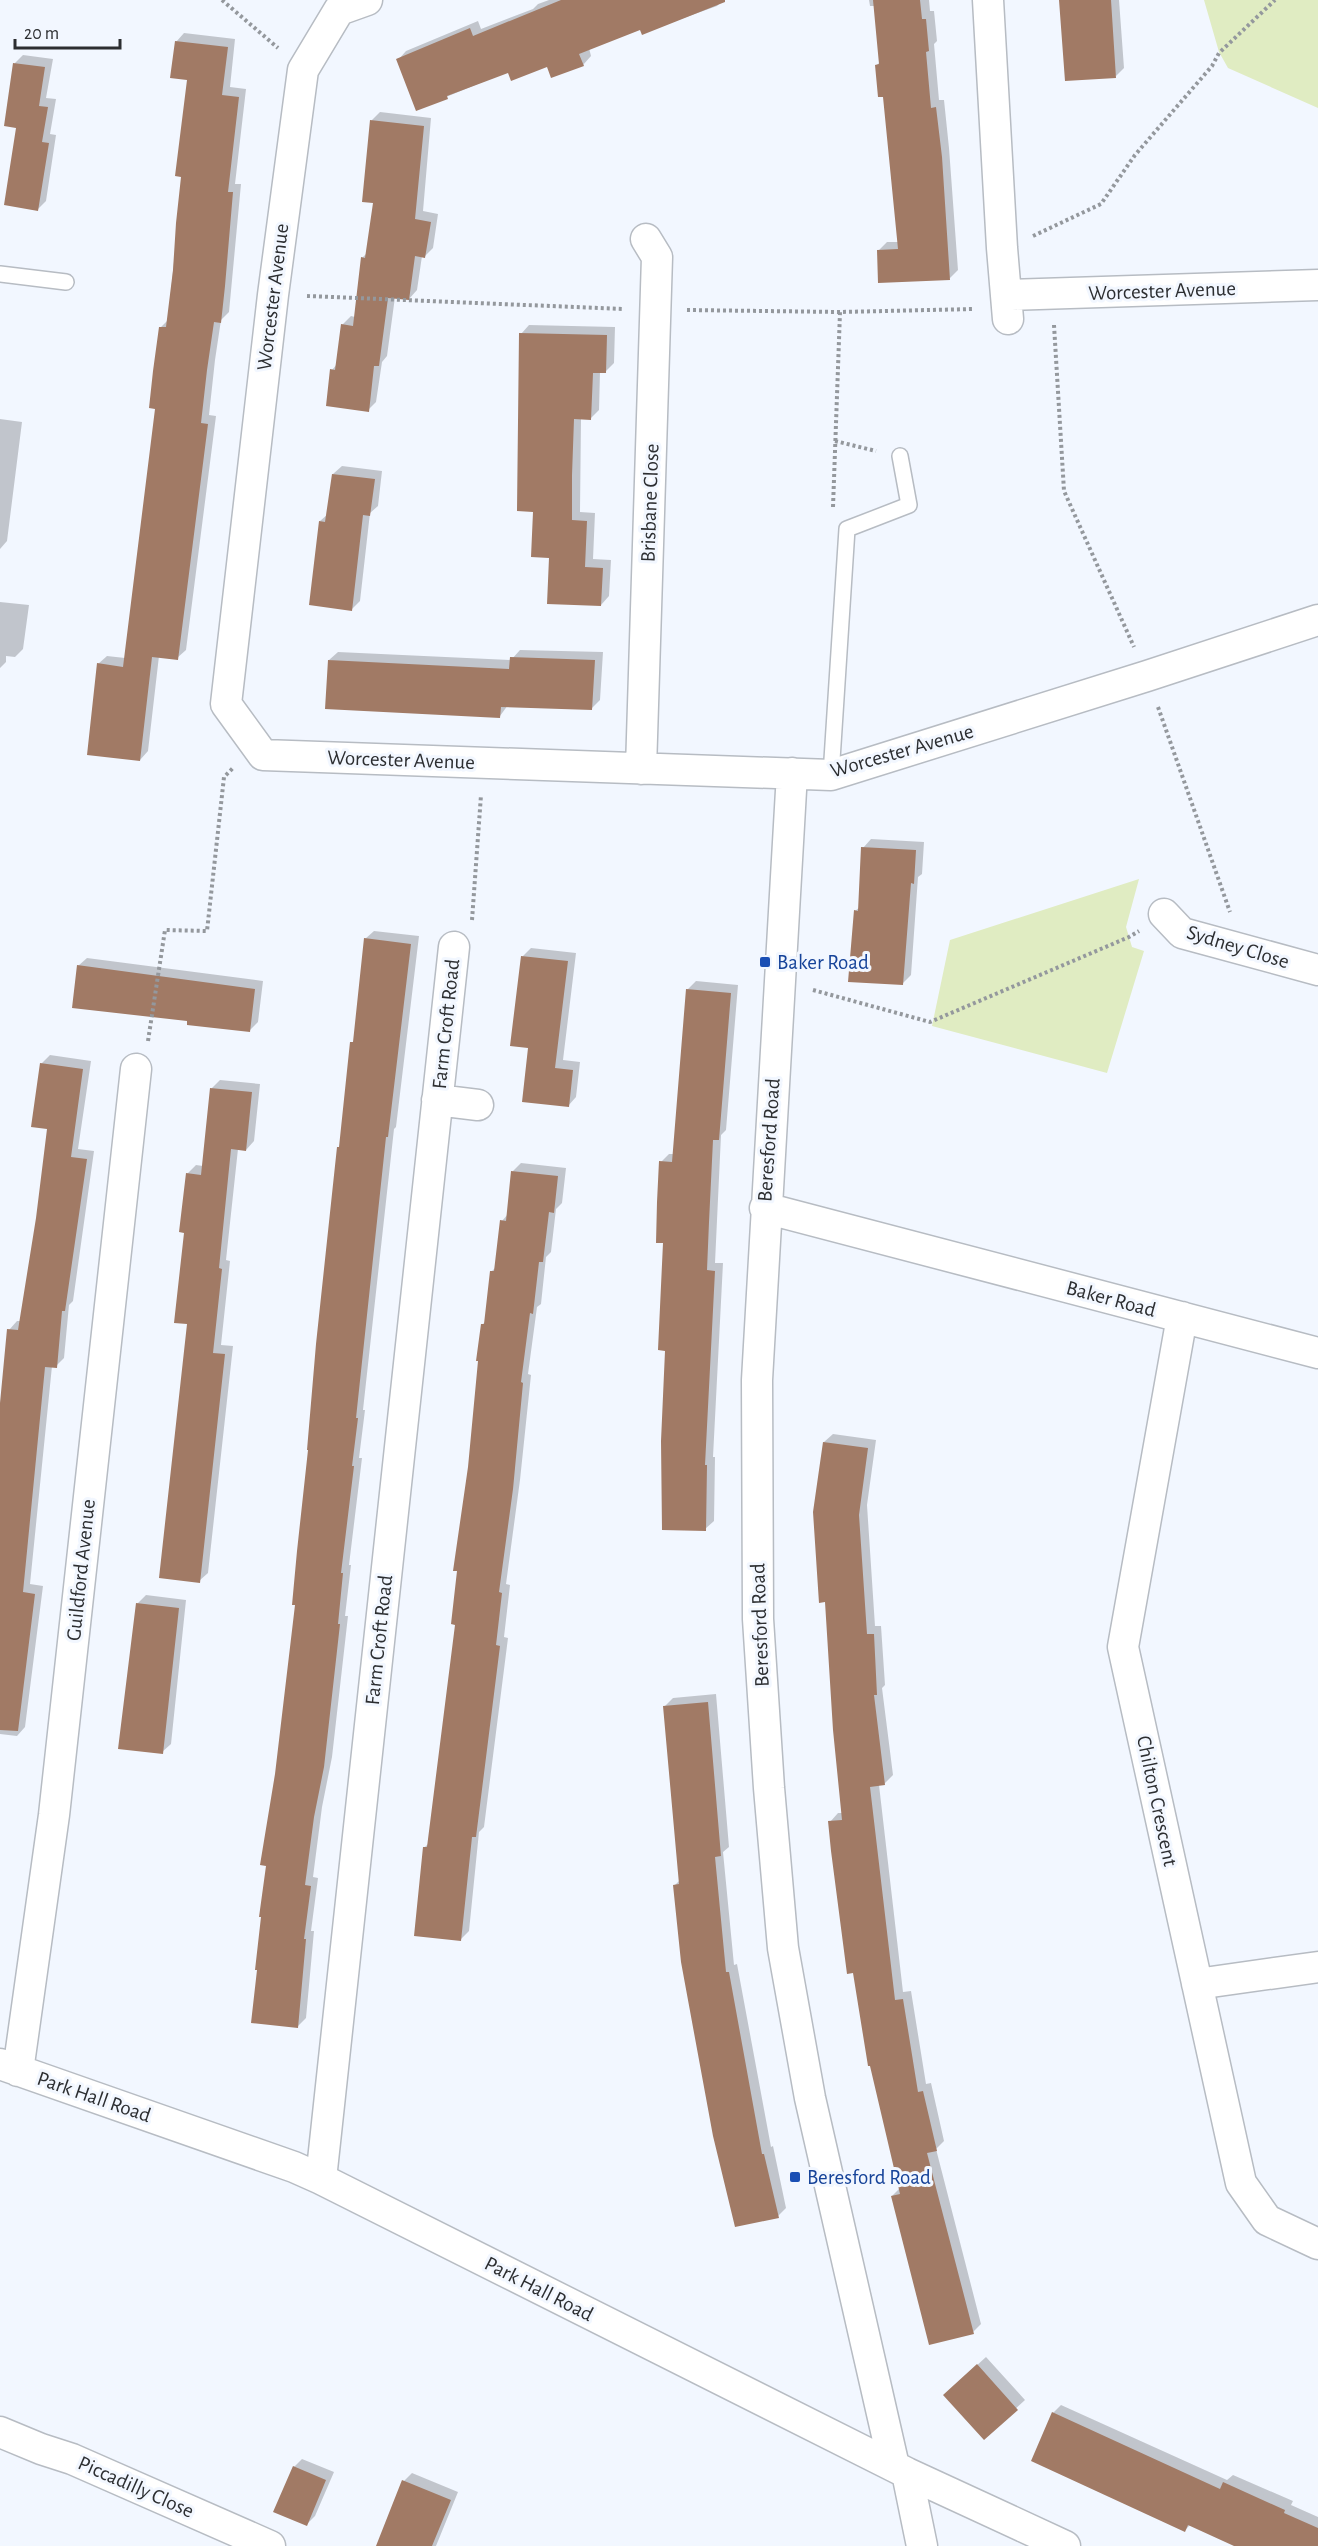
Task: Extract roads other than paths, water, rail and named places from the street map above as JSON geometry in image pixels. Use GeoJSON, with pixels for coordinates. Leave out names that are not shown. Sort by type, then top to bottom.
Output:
{"type":"FeatureCollection","features":[{"type":"Feature","properties":{"kind":"street","name":"Worcester Avenue"},"geometry":{"type":"LineString","coordinates":[[367,0],[339,10],[303,70],[273,295],[226,704],[263,755],[831,775],[1148,676],[1318,620]]}},
{"type":"Feature","properties":{"kind":"street","name":"Worcester Avenue"},"geometry":{"type":"LineString","coordinates":[[988,0],[1007,307],[1053,294],[1318,285]]}},
{"type":"Feature","properties":{"kind":"street","name":"Brisbane Close"},"geometry":{"type":"LineString","coordinates":[[641,769],[657,257],[646,239]]}},
{"type":"Feature","properties":{"kind":"street","name":"Beresford Road"},"geometry":{"type":"LineString","coordinates":[[792,773],[765,1208],[757,1380],[758,1619],[769,1788],[783,1948],[810,2098],[900,2470],[922,2546]]}},
{"type":"Feature","properties":{"kind":"street","name":"Sydney Close"},"geometry":{"type":"LineString","coordinates":[[1164,914],[1182,933],[1318,970]]}},
{"type":"Feature","properties":{"kind":"street","name":"Farm Croft Road"},"geometry":{"type":"LineString","coordinates":[[321,2179],[454,947]]}},
{"type":"Feature","properties":{"kind":"street","name":"Guildford Avenue"},"geometry":{"type":"LineString","coordinates":[[9,2067],[54,1815],[136,1069]]}},
{"type":"Feature","properties":{"kind":"street","name":"Farm Croft Road"},"geometry":{"type":"LineString","coordinates":[[437,1100],[478,1105]]}},
{"type":"Feature","properties":{"kind":"street","name":"Baker Road"},"geometry":{"type":"LineString","coordinates":[[765,1208],[1318,1353]]}},
{"type":"Feature","properties":{"kind":"street","name":"Chilton Crescent"},"geometry":{"type":"LineString","coordinates":[[1182,1317],[1123,1647],[1241,2183],[1267,2220],[1318,2244]]}},
{"type":"Feature","properties":{"kind":"street"},"geometry":{"type":"LineString","coordinates":[[1197,1984],[1318,1967]]}},
{"type":"Feature","properties":{"kind":"street","name":"Park Hall Road"},"geometry":{"type":"LineString","coordinates":[[9,2067],[294,2167],[321,2179],[900,2470],[1065,2546]]}},
{"type":"Feature","properties":{"kind":"street","name":"Piccadilly Close"},"geometry":{"type":"LineString","coordinates":[[0,2432],[40,2449],[72,2459],[270,2546]]}},
{"type":"Feature","properties":{"kind":"lane"},"geometry":{"type":"LineString","coordinates":[[0,274],[66,282]]}},
{"type":"Feature","properties":{"kind":"lane"},"geometry":{"type":"LineString","coordinates":[[831,775],[847,529],[909,505],[900,456]]}},
{"type":"Feature","properties":{"kind":"place","name":"Baker Road"},"geometry":{"type":"Point","coordinates":[765,962]}},
{"type":"Feature","properties":{"kind":"place","name":"Beresford Road"},"geometry":{"type":"Point","coordinates":[795,2177]}}]}
